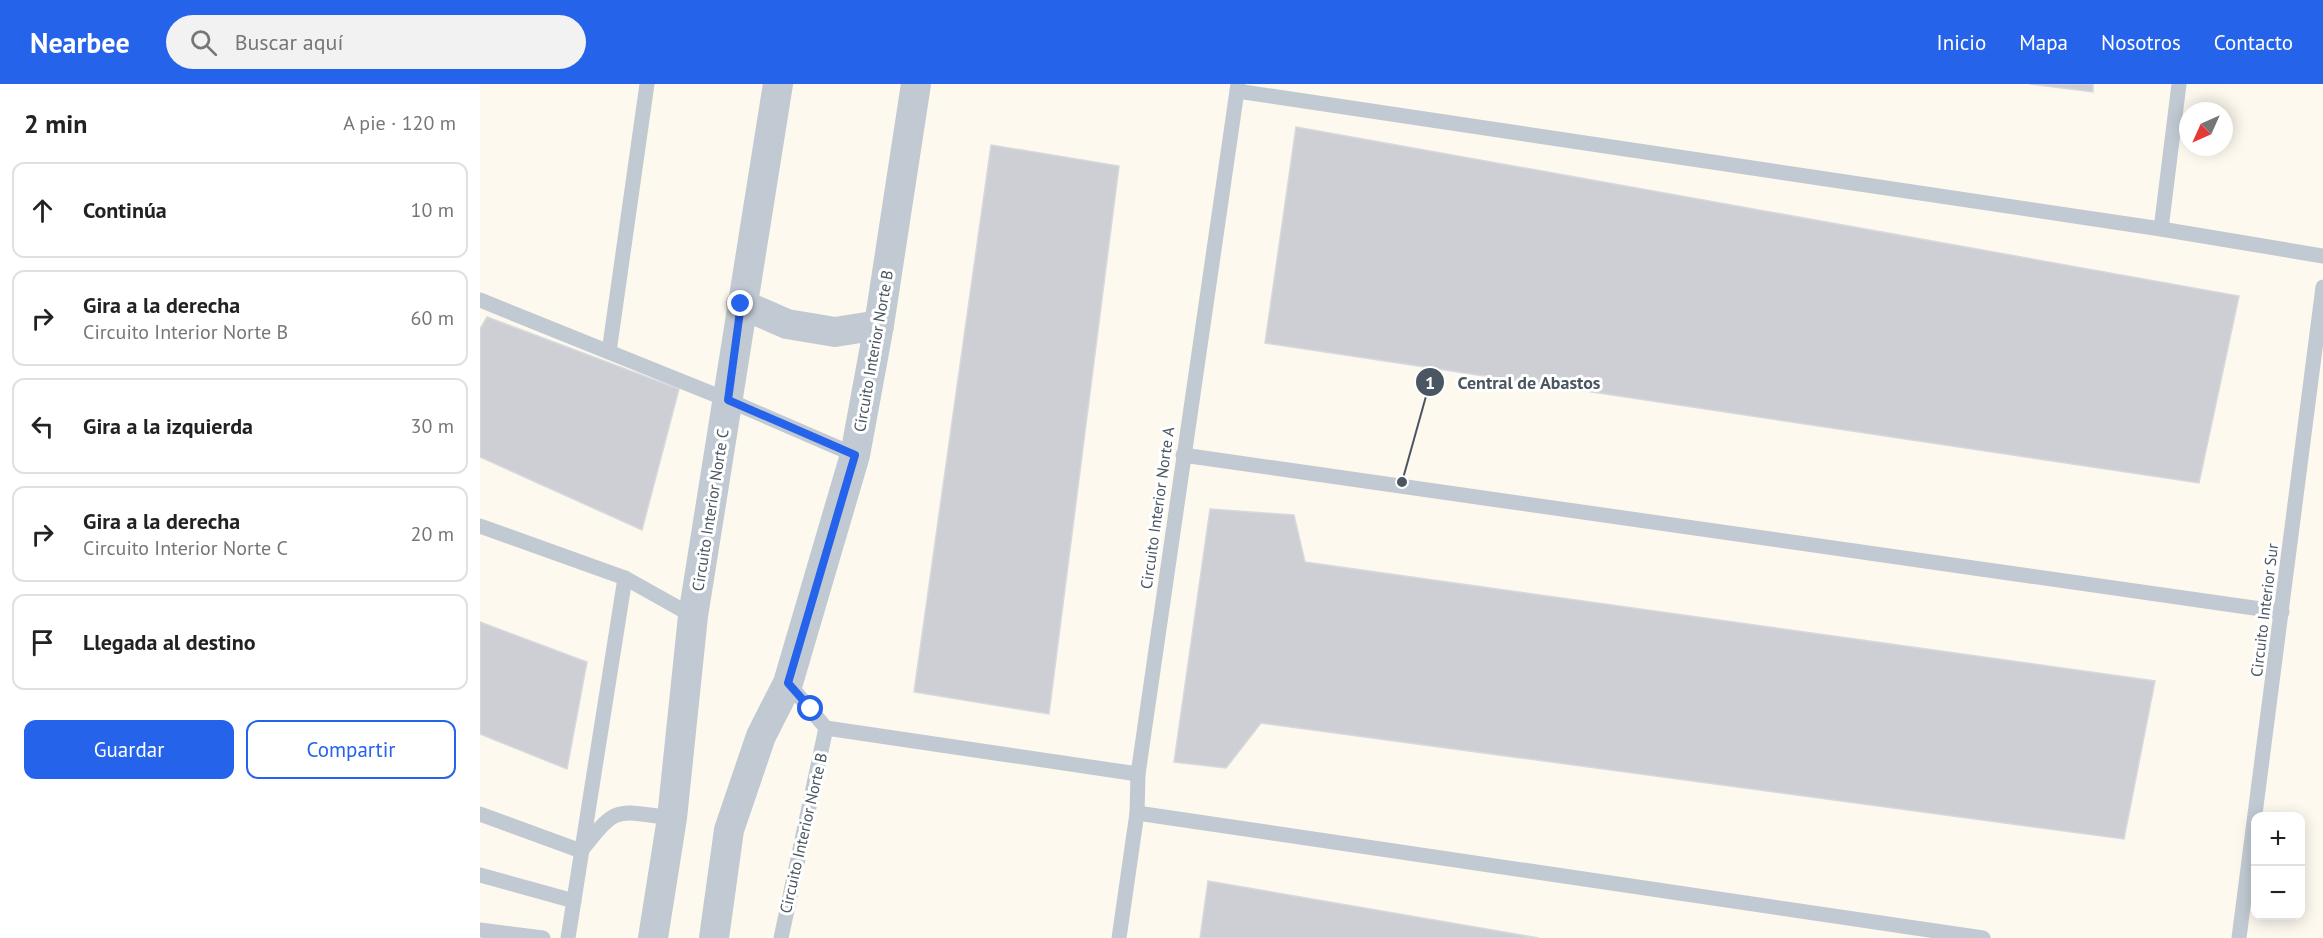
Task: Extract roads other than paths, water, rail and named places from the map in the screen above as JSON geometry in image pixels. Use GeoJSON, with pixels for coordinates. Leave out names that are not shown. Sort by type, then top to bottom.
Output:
{"type":"FeatureCollection","features":[{"type":"Feature","properties":{"kind":"street","name":"Circuito Interior Norte C"},"geometry":{"type":"LineString","coordinates":[[652,938],[672,818],[693,616],[741,304],[778,84]]}},
{"type":"Feature","properties":{"kind":"street","name":"Circuito Interior Norte B"},"geometry":{"type":"LineString","coordinates":[[714,938],[729,830],[761,736],[788,683],[855,455],[879,325],[916,84]]}},
{"type":"Feature","properties":{"kind":"street"},"geometry":{"type":"LineString","coordinates":[[741,304],[787,324],[835,332],[879,325]]}},
{"type":"Feature","properties":{"kind":"lane"},"geometry":{"type":"LineString","coordinates":[[609,352],[647,84]]}},
{"type":"Feature","properties":{"kind":"lane"},"geometry":{"type":"LineString","coordinates":[[2161,229],[2179,84]]}},
{"type":"Feature","properties":{"kind":"lane"},"geometry":{"type":"LineString","coordinates":[[1238,88],[2161,229],[2323,256]]}},
{"type":"Feature","properties":{"kind":"lane","name":"Circuito Interior Norte A"},"geometry":{"type":"LineString","coordinates":[[1119,938],[1137,813],[1138,774],[1238,88]]}},
{"type":"Feature","properties":{"kind":"lane","name":"Circuito Interior Sur"},"geometry":{"type":"LineString","coordinates":[[2239,938],[2323,287]]}},
{"type":"Feature","properties":{"kind":"lane"},"geometry":{"type":"LineString","coordinates":[[480,300],[728,400],[855,455]]}},
{"type":"Feature","properties":{"kind":"lane"},"geometry":{"type":"LineString","coordinates":[[1183,454],[2282,612]]}},
{"type":"Feature","properties":{"kind":"lane"},"geometry":{"type":"LineString","coordinates":[[480,525],[625,578],[693,616]]}},
{"type":"Feature","properties":{"kind":"lane"},"geometry":{"type":"LineString","coordinates":[[568,938],[625,578]]}},
{"type":"Feature","properties":{"kind":"lane"},"geometry":{"type":"LineString","coordinates":[[788,683],[826,728],[1138,774]]}},
{"type":"Feature","properties":{"kind":"lane","name":"Circuito Interior Norte B"},"geometry":{"type":"LineString","coordinates":[[781,938],[826,728]]}},
{"type":"Feature","properties":{"kind":"lane"},"geometry":{"type":"LineString","coordinates":[[581,850],[606,820],[620,812],[672,818]]}},
{"type":"Feature","properties":{"kind":"lane"},"geometry":{"type":"LineString","coordinates":[[1137,813],[1983,938]]}},
{"type":"Feature","properties":{"kind":"lane"},"geometry":{"type":"LineString","coordinates":[[480,814],[581,850]]}},
{"type":"Feature","properties":{"kind":"lane"},"geometry":{"type":"LineString","coordinates":[[480,875],[574,901]]}},
{"type":"Feature","properties":{"kind":"lane"},"geometry":{"type":"LineString","coordinates":[[480,930],[543,938]]}},
{"type":"Feature","properties":{"kind":"place","name":"Central de Abastos"},"geometry":{"type":"Point","coordinates":[1402,482]}}]}
